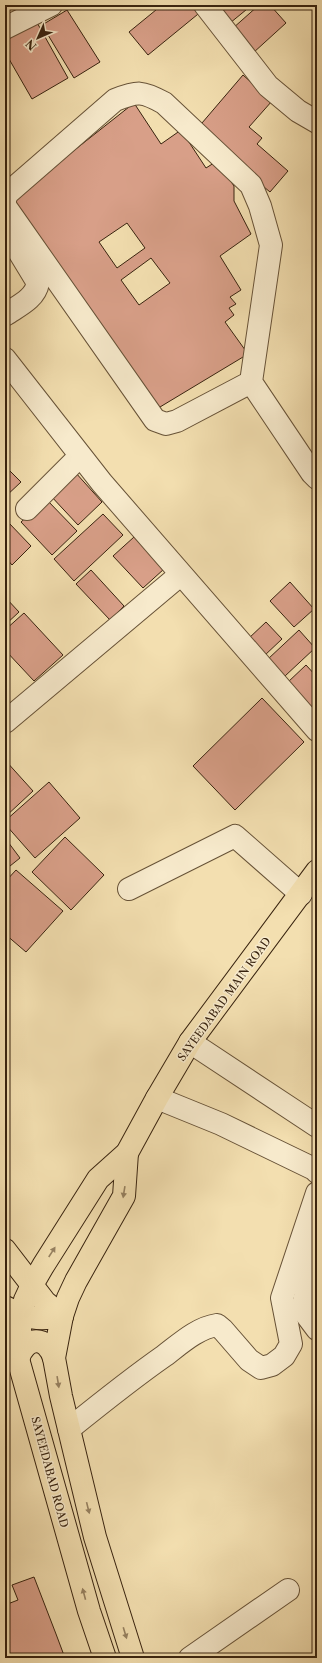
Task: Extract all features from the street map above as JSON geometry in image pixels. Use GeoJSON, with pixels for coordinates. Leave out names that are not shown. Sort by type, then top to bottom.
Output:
{"type":"FeatureCollection","features":[{"type":"Feature","properties":{"kind":"main road","name":"SAYEEDABAD MAIN ROAD"},"geometry":{"type":"LineString","coordinates":[[32,1285],[98,1179],[127,1153],[190,1042],[317,871]]}},
{"type":"Feature","properties":{"kind":"main road","name":"SAYEEDABAD MAIN ROAD"},"geometry":{"type":"LineString","coordinates":[[62,1316],[76,1281],[124,1196],[127,1153]]}},
{"type":"Feature","properties":{"kind":"main road"},"geometry":{"type":"LineString","coordinates":[[5,1250],[45,1302],[62,1316]]}},
{"type":"Feature","properties":{"kind":"main road"},"geometry":{"type":"LineString","coordinates":[[10,1316],[25,1300],[32,1285]]}},
{"type":"Feature","properties":{"kind":"main road"},"geometry":{"type":"LineString","coordinates":[[10,1316],[48,1319],[62,1316]]}},
{"type":"Feature","properties":{"kind":"main road"},"geometry":{"type":"LineString","coordinates":[[10,1316],[18,1359]]}},
{"type":"Feature","properties":{"kind":"main road"},"geometry":{"type":"LineString","coordinates":[[54,1358],[62,1316]]}},
{"type":"Feature","properties":{"kind":"main road"},"geometry":{"type":"LineString","coordinates":[[18,1359],[21,1350],[27,1343],[36,1341],[45,1343],[52,1350],[60,1396],[95,1537],[134,1658]]}},
{"type":"Feature","properties":{"kind":"main road","name":"SAYEEDABAD ROAD"},"geometry":{"type":"LineString","coordinates":[[18,1359],[87,1604],[105,1658]]}},
{"type":"Feature","properties":{"kind":"street"},"geometry":{"type":"LineString","coordinates":[[5,28],[51,5]]}},
{"type":"Feature","properties":{"kind":"street"},"geometry":{"type":"LineString","coordinates":[[205,5],[268,86],[298,111],[317,122]]}},
{"type":"Feature","properties":{"kind":"street"},"geometry":{"type":"LineString","coordinates":[[45,279],[5,206],[5,198],[8,193],[115,100],[134,93],[157,99],[169,108],[252,185],[260,206],[271,245],[251,382],[315,473]]}},
{"type":"Feature","properties":{"kind":"street"},"geometry":{"type":"LineString","coordinates":[[5,229],[155,420],[166,424],[177,421],[251,382]]}},
{"type":"Feature","properties":{"kind":"street"},"geometry":{"type":"LineString","coordinates":[[5,315],[30,298],[45,279]]}},
{"type":"Feature","properties":{"kind":"street"},"geometry":{"type":"LineString","coordinates":[[5,359],[80,456],[180,575],[317,730]]}},
{"type":"Feature","properties":{"kind":"street"},"geometry":{"type":"LineString","coordinates":[[27,509],[80,456]]}},
{"type":"Feature","properties":{"kind":"street"},"geometry":{"type":"LineString","coordinates":[[5,722],[180,575]]}},
{"type":"Feature","properties":{"kind":"street"},"geometry":{"type":"LineString","coordinates":[[129,889],[235,836],[301,894]]}},
{"type":"Feature","properties":{"kind":"street"},"geometry":{"type":"LineString","coordinates":[[190,1042],[317,1126]]}},
{"type":"Feature","properties":{"kind":"street"},"geometry":{"type":"LineString","coordinates":[[157,1098],[221,1124],[314,1169],[317,1172]]}},
{"type":"Feature","properties":{"kind":"street"},"geometry":{"type":"LineString","coordinates":[[68,1429],[146,1368],[190,1336],[208,1326],[216,1325],[248,1360],[261,1368],[272,1365],[284,1356],[290,1344],[282,1298],[317,1193]]}},
{"type":"Feature","properties":{"kind":"street"},"geometry":{"type":"LineString","coordinates":[[317,1249],[302,1309],[317,1329]]}},
{"type":"Feature","properties":{"kind":"street"},"geometry":{"type":"LineString","coordinates":[[190,1658],[288,1590]]}},
{"type":"Feature","properties":{"kind":"building"},"geometry":{"type":"Polygon","coordinates":[[[162,5],[199,5],[203,10],[148,55],[129,32],[162,5]]]}},
{"type":"Feature","properties":{"kind":"building"},"geometry":{"type":"Polygon","coordinates":[[[215,5],[252,5],[230,23],[215,5]]]}},
{"type":"Feature","properties":{"kind":"building"},"geometry":{"type":"Polygon","coordinates":[[[259,5],[270,5],[286,23],[253,53],[232,29],[259,5]]]}},
{"type":"Feature","properties":{"kind":"building"},"geometry":{"type":"Polygon","coordinates":[[[67,10],[100,62],[74,78],[42,25],[67,10]]]}},
{"type":"Feature","properties":{"kind":"building"},"geometry":{"type":"Polygon","coordinates":[[[35,19],[68,78],[32,99],[5,52],[5,36],[35,19]]]}},
{"type":"Feature","properties":{"kind":"building"},"geometry":{"type":"Polygon","coordinates":[[[243,75],[272,101],[249,127],[262,138],[257,144],[288,171],[270,192],[196,130],[243,75]]]}},
{"type":"Feature","properties":{"kind":"building"},"geometry":{"type":"Polygon","coordinates":[[[134,103],[161,144],[181,130],[206,168],[217,161],[234,186],[234,201],[251,234],[220,256],[241,290],[230,297],[236,304],[229,308],[234,315],[225,322],[248,354],[155,410],[10,201],[134,103]],[[127,223],[99,242],[117,268],[145,248],[127,223]],[[151,258],[121,280],[139,305],[170,283],[151,258]]]}},
{"type":"Feature","properties":{"kind":"building"},"geometry":{"type":"Polygon","coordinates":[[[5,466],[21,482],[5,497],[5,466]]]}},
{"type":"Feature","properties":{"kind":"building"},"geometry":{"type":"Polygon","coordinates":[[[75,472],[102,502],[78,525],[50,495],[75,472]]]}},
{"type":"Feature","properties":{"kind":"building"},"geometry":{"type":"Polygon","coordinates":[[[46,499],[77,531],[52,555],[21,522],[46,499]]]}},
{"type":"Feature","properties":{"kind":"building"},"geometry":{"type":"Polygon","coordinates":[[[103,514],[123,535],[74,581],[54,559],[103,514]]]}},
{"type":"Feature","properties":{"kind":"building"},"geometry":{"type":"Polygon","coordinates":[[[8,522],[31,546],[12,565],[5,557],[5,525],[8,522]]]}},
{"type":"Feature","properties":{"kind":"building"},"geometry":{"type":"Polygon","coordinates":[[[134,537],[164,569],[143,588],[113,556],[134,537]]]}},
{"type":"Feature","properties":{"kind":"building"},"geometry":{"type":"Polygon","coordinates":[[[91,570],[124,606],[110,620],[76,584],[91,570]]]}},
{"type":"Feature","properties":{"kind":"building"},"geometry":{"type":"Polygon","coordinates":[[[290,582],[314,609],[294,627],[270,601],[290,582]]]}},
{"type":"Feature","properties":{"kind":"building"},"geometry":{"type":"Polygon","coordinates":[[[5,597],[19,612],[5,625],[5,597]]]}},
{"type":"Feature","properties":{"kind":"building"},"geometry":{"type":"Polygon","coordinates":[[[24,613],[63,655],[34,681],[5,650],[5,630],[24,613]]]}},
{"type":"Feature","properties":{"kind":"building"},"geometry":{"type":"Polygon","coordinates":[[[266,622],[282,639],[264,656],[248,639],[266,622]]]}},
{"type":"Feature","properties":{"kind":"building"},"geometry":{"type":"Polygon","coordinates":[[[299,630],[315,648],[285,676],[268,659],[299,630]]]}},
{"type":"Feature","properties":{"kind":"building"},"geometry":{"type":"Polygon","coordinates":[[[306,665],[317,677],[317,715],[287,683],[306,665]]]}},
{"type":"Feature","properties":{"kind":"building"},"geometry":{"type":"Polygon","coordinates":[[[262,698],[304,742],[235,810],[193,766],[262,698]]]}},
{"type":"Feature","properties":{"kind":"building"},"geometry":{"type":"Polygon","coordinates":[[[5,760],[33,791],[5,817],[5,760]]]}},
{"type":"Feature","properties":{"kind":"building"},"geometry":{"type":"Polygon","coordinates":[[[49,782],[80,818],[35,858],[5,824],[5,821],[49,782]]]}},
{"type":"Feature","properties":{"kind":"building"},"geometry":{"type":"Polygon","coordinates":[[[65,837],[104,875],[71,910],[32,872],[65,837]]]}},
{"type":"Feature","properties":{"kind":"building"},"geometry":{"type":"Polygon","coordinates":[[[5,838],[20,858],[5,870],[5,838]]]}},
{"type":"Feature","properties":{"kind":"building"},"geometry":{"type":"Polygon","coordinates":[[[16,870],[63,911],[26,952],[5,934],[5,882],[16,870]]]}},
{"type":"Feature","properties":{"kind":"building"},"geometry":{"type":"Polygon","coordinates":[[[34,1577],[65,1658],[5,1658],[5,1605],[18,1600],[12,1585],[34,1577]]]}}]}
